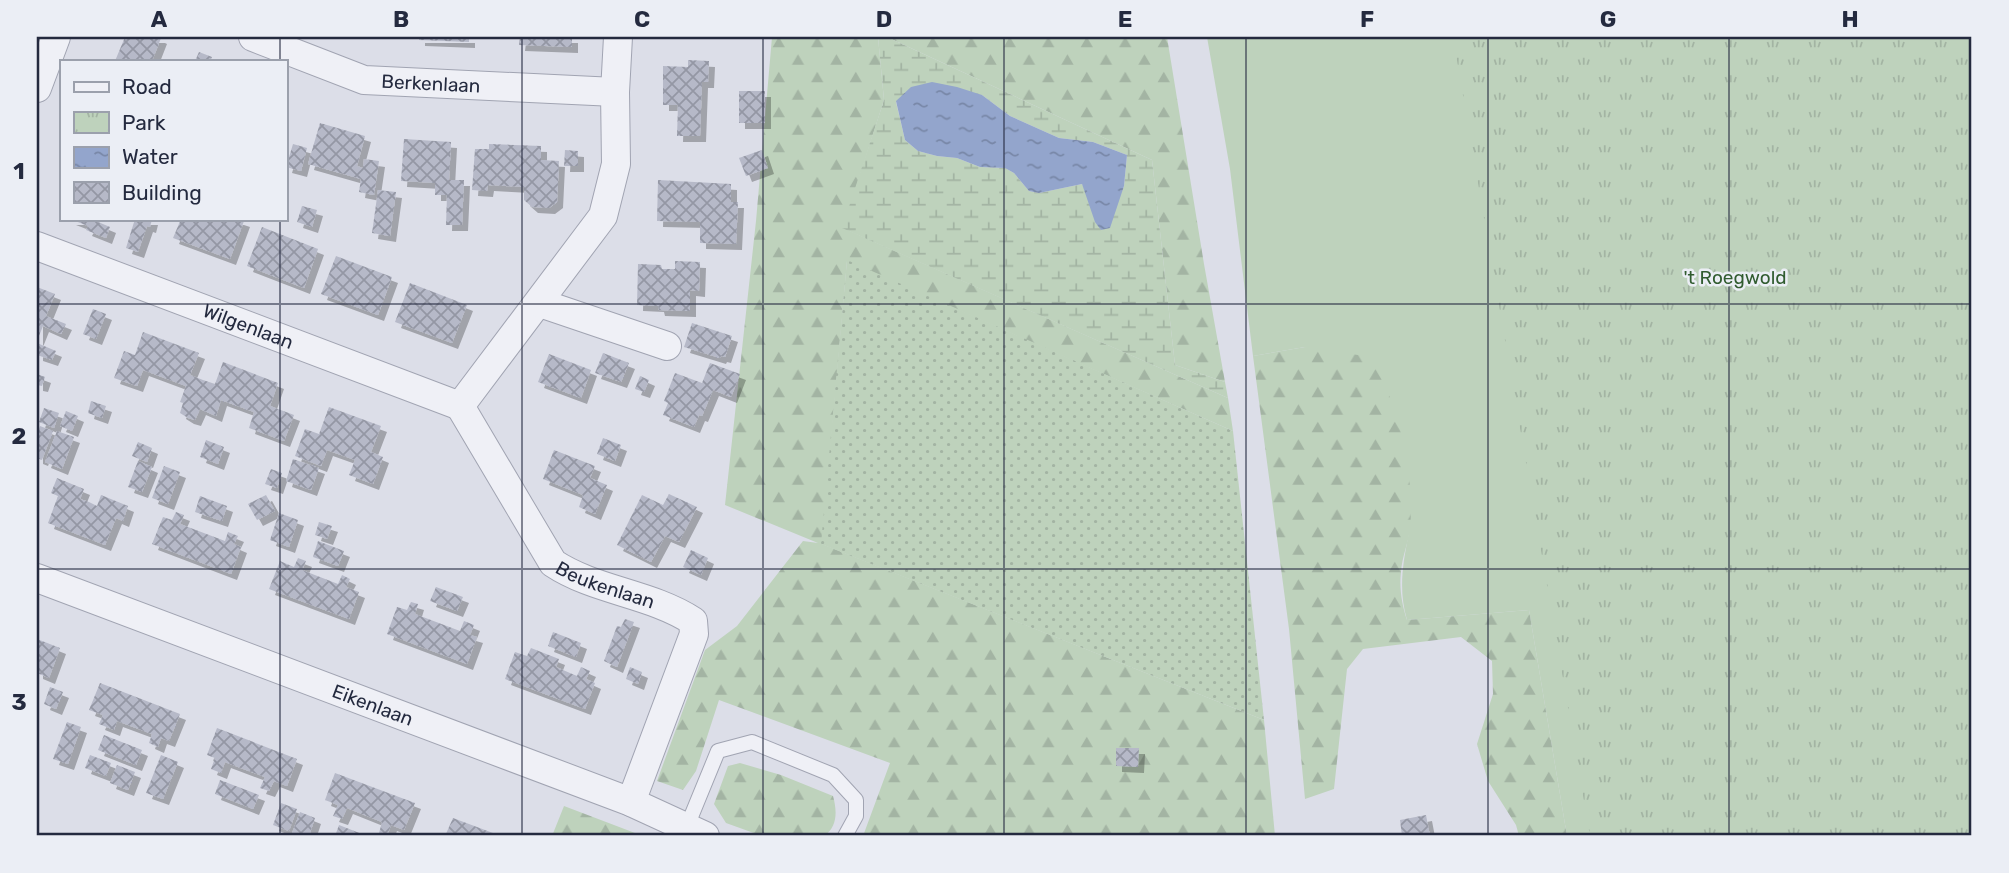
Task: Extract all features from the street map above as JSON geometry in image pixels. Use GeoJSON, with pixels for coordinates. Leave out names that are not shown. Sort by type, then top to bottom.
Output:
{"type":"FeatureCollection","features":[{"type":"Feature","properties":{"kind":"street"},"geometry":{"type":"LineString","coordinates":[[37,88],[56,37]]}},
{"type":"Feature","properties":{"kind":"street","name":"Berkenlaan"},"geometry":{"type":"LineString","coordinates":[[253,37],[364,80],[615,92]]}},
{"type":"Feature","properties":{"kind":"street"},"geometry":{"type":"LineString","coordinates":[[460,406],[603,216],[616,164],[615,92],[618,37]]}},
{"type":"Feature","properties":{"kind":"street","name":"Wilgenlaan"},"geometry":{"type":"LineString","coordinates":[[37,246],[460,406]]}},
{"type":"Feature","properties":{"kind":"street"},"geometry":{"type":"LineString","coordinates":[[540,303],[667,346]]}},
{"type":"Feature","properties":{"kind":"street","name":"Beukenlaan"},"geometry":{"type":"LineString","coordinates":[[460,406],[553,563],[570,574],[675,610],[693,621],[694,634],[631,802]]}},
{"type":"Feature","properties":{"kind":"street","name":"Eikenlaan"},"geometry":{"type":"LineString","coordinates":[[37,578],[631,802],[695,832]]}},
{"type":"Feature","properties":{"kind":"lane"},"geometry":{"type":"LineString","coordinates":[[695,832],[718,751],[752,742],[833,775],[856,800],[856,816],[845,836]]}},
{"type":"Feature","properties":{"kind":"green space"},"geometry":{"type":"Polygon","coordinates":[[[772,37],[878,37],[884,100],[843,228],[1228,398],[1233,431],[847,261],[822,544],[1264,720],[1275,836],[863,836],[890,763],[719,700],[696,771],[683,790],[657,781],[705,650],[737,626],[803,541],[818,543],[725,505],[756,221],[772,37]]]}},
{"type":"Feature","properties":{"kind":"green space"},"geometry":{"type":"Polygon","coordinates":[[[878,37],[887,37],[1152,160],[1175,365],[1225,382],[1228,398],[842,228],[884,100],[878,37]],[[982,95],[896,102],[905,140],[918,151],[957,158],[980,167],[1005,168],[1014,173],[1029,191],[1039,193],[1082,184],[1086,191],[1118,201],[1124,186],[1127,155],[1093,142],[1059,138],[1010,116],[982,95]]]}},
{"type":"Feature","properties":{"kind":"green space"},"geometry":{"type":"Polygon","coordinates":[[[887,37],[1167,37],[1225,382],[1175,365],[1152,160],[887,37]]]}},
{"type":"Feature","properties":{"kind":"green space"},"geometry":{"type":"Polygon","coordinates":[[[1207,37],[1516,37],[1972,836],[1567,836],[1529,610],[1407,620],[1402,587],[1409,532],[1305,347],[1253,356],[1230,169],[1207,37]]]}},
{"type":"Feature","properties":{"kind":"green space","name":"'t Roegwold"},"geometry":{"type":"Polygon","coordinates":[[[1453,37],[1972,37],[1972,836],[1590,836],[1453,37]]]}},
{"type":"Feature","properties":{"kind":"green space"},"geometry":{"type":"Polygon","coordinates":[[[847,260],[1233,431],[1264,720],[821,544],[847,260]]]}},
{"type":"Feature","properties":{"kind":"green space"},"geometry":{"type":"Polygon","coordinates":[[[1305,347],[1371,357],[1390,397],[1403,440],[1410,485],[1410,529],[1400,578],[1407,620],[1529,610],[1567,836],[1519,836],[1516,825],[1488,781],[1477,744],[1493,694],[1492,661],[1461,637],[1363,649],[1347,669],[1334,789],[1305,799],[1289,629],[1253,356],[1305,347]]]}},
{"type":"Feature","properties":{"kind":"green space"},"geometry":{"type":"Polygon","coordinates":[[[740,763],[781,775],[833,796],[836,812],[832,828],[824,836],[762,836],[726,823],[714,804],[728,766],[740,763]]]}},
{"type":"Feature","properties":{"kind":"green space"},"geometry":{"type":"Polygon","coordinates":[[[564,806],[635,833],[634,836],[552,836],[564,806]]]}},
{"type":"Feature","properties":{"kind":"water"},"geometry":{"type":"Polygon","coordinates":[[[932,82],[982,95],[1010,116],[1059,138],[1093,142],[1127,155],[1124,186],[1110,228],[1101,230],[1095,222],[1082,184],[1039,193],[1029,191],[1014,173],[1005,168],[980,167],[957,158],[918,151],[905,140],[896,101],[911,87],[932,82]]]}},
{"type":"Feature","properties":{"kind":"building"},"geometry":{"type":"Polygon","coordinates":[[[125,37],[161,38],[152,60],[115,60],[125,37]]]}},
{"type":"Feature","properties":{"kind":"building"},"geometry":{"type":"Polygon","coordinates":[[[419,37],[469,37],[469,42],[419,40],[419,37]]]}},
{"type":"Feature","properties":{"kind":"building"},"geometry":{"type":"Polygon","coordinates":[[[520,37],[572,37],[572,47],[519,45],[520,37]]]}},
{"type":"Feature","properties":{"kind":"building"},"geometry":{"type":"Polygon","coordinates":[[[199,52],[212,57],[210,60],[195,60],[199,52]]]}},
{"type":"Feature","properties":{"kind":"building"},"geometry":{"type":"Polygon","coordinates":[[[688,60],[709,61],[708,82],[702,82],[700,136],[677,136],[678,105],[663,105],[663,66],[688,67],[688,60]]]}},
{"type":"Feature","properties":{"kind":"building"},"geometry":{"type":"Polygon","coordinates":[[[739,91],[765,91],[765,123],[739,123],[739,91]]]}},
{"type":"Feature","properties":{"kind":"building"},"geometry":{"type":"Polygon","coordinates":[[[320,123],[365,136],[357,166],[363,168],[364,159],[379,161],[374,195],[359,192],[361,179],[308,164],[320,123]]]}},
{"type":"Feature","properties":{"kind":"building"},"geometry":{"type":"Polygon","coordinates":[[[404,139],[451,142],[449,180],[464,180],[462,225],[446,225],[447,195],[435,195],[435,183],[401,181],[404,139]]]}},
{"type":"Feature","properties":{"kind":"building"},"geometry":{"type":"Polygon","coordinates":[[[293,144],[307,148],[301,171],[287,167],[293,144]]]}},
{"type":"Feature","properties":{"kind":"building"},"geometry":{"type":"Polygon","coordinates":[[[489,144],[541,146],[541,160],[559,161],[557,202],[549,208],[532,207],[524,200],[524,187],[488,185],[487,191],[472,190],[475,149],[489,149],[489,144]]]}},
{"type":"Feature","properties":{"kind":"building"},"geometry":{"type":"Polygon","coordinates":[[[565,150],[578,151],[578,166],[564,166],[565,150]]]}},
{"type":"Feature","properties":{"kind":"building"},"geometry":{"type":"Polygon","coordinates":[[[762,150],[768,168],[746,176],[739,158],[762,150]]]}},
{"type":"Feature","properties":{"kind":"building"},"geometry":{"type":"Polygon","coordinates":[[[658,180],[731,184],[731,202],[738,202],[736,244],[700,243],[700,222],[657,221],[658,180]]]}},
{"type":"Feature","properties":{"kind":"building"},"geometry":{"type":"Polygon","coordinates":[[[378,190],[396,192],[390,236],[372,233],[378,190]]]}},
{"type":"Feature","properties":{"kind":"building"},"geometry":{"type":"Polygon","coordinates":[[[302,206],[317,210],[312,227],[297,222],[302,206]]]}},
{"type":"Feature","properties":{"kind":"building"},"geometry":{"type":"Polygon","coordinates":[[[73,220],[93,220],[110,227],[106,238],[86,230],[88,226],[73,220]]]}},
{"type":"Feature","properties":{"kind":"building"},"geometry":{"type":"Polygon","coordinates":[[[135,220],[152,220],[138,252],[126,248],[135,220]]]}},
{"type":"Feature","properties":{"kind":"building"},"geometry":{"type":"Polygon","coordinates":[[[181,220],[244,221],[230,259],[173,238],[181,220]]]}},
{"type":"Feature","properties":{"kind":"building"},"geometry":{"type":"Polygon","coordinates":[[[262,227],[318,249],[304,288],[247,266],[262,227]]]}},
{"type":"Feature","properties":{"kind":"building"},"geometry":{"type":"Polygon","coordinates":[[[336,256],[392,277],[378,315],[321,294],[336,256]]]}},
{"type":"Feature","properties":{"kind":"building"},"geometry":{"type":"Polygon","coordinates":[[[675,261],[700,262],[699,291],[690,290],[690,311],[659,310],[658,306],[637,305],[638,264],[675,269],[675,261]]]}},
{"type":"Feature","properties":{"kind":"building"},"geometry":{"type":"Polygon","coordinates":[[[410,283],[467,305],[452,343],[395,322],[410,283]]]}},
{"type":"Feature","properties":{"kind":"building"},"geometry":{"type":"Polygon","coordinates":[[[37,287],[55,294],[46,316],[66,324],[61,334],[43,326],[37,341],[37,287]]]}},
{"type":"Feature","properties":{"kind":"building"},"geometry":{"type":"Polygon","coordinates":[[[93,309],[106,314],[96,339],[83,334],[93,309]]]}},
{"type":"Feature","properties":{"kind":"building"},"geometry":{"type":"Polygon","coordinates":[[[692,323],[732,336],[725,357],[720,358],[684,347],[692,323]]]}},
{"type":"Feature","properties":{"kind":"building"},"geometry":{"type":"Polygon","coordinates":[[[143,332],[199,353],[190,375],[203,380],[215,384],[223,362],[278,383],[270,406],[294,415],[284,441],[249,428],[254,412],[221,400],[216,416],[200,409],[195,420],[188,418],[180,413],[183,403],[180,402],[186,386],[143,370],[137,386],[114,378],[124,351],[135,355],[143,332]]]}},
{"type":"Feature","properties":{"kind":"building"},"geometry":{"type":"Polygon","coordinates":[[[37,343],[56,351],[52,360],[37,355],[37,343]]]}},
{"type":"Feature","properties":{"kind":"building"},"geometry":{"type":"Polygon","coordinates":[[[603,353],[629,363],[621,382],[595,373],[603,353]]]}},
{"type":"Feature","properties":{"kind":"building"},"geometry":{"type":"Polygon","coordinates":[[[549,354],[591,370],[581,398],[538,382],[549,354]]]}},
{"type":"Feature","properties":{"kind":"building"},"geometry":{"type":"Polygon","coordinates":[[[710,363],[740,374],[731,397],[713,390],[694,427],[663,415],[668,403],[664,401],[675,373],[702,383],[710,363]]]}},
{"type":"Feature","properties":{"kind":"building"},"geometry":{"type":"Polygon","coordinates":[[[37,374],[45,377],[42,386],[37,385],[37,374]]]}},
{"type":"Feature","properties":{"kind":"building"},"geometry":{"type":"Polygon","coordinates":[[[640,376],[649,380],[644,392],[635,389],[640,376]]]}},
{"type":"Feature","properties":{"kind":"building"},"geometry":{"type":"Polygon","coordinates":[[[91,401],[106,406],[102,418],[88,413],[91,401]]]}},
{"type":"Feature","properties":{"kind":"building"},"geometry":{"type":"Polygon","coordinates":[[[329,407],[381,426],[371,452],[383,457],[373,484],[349,475],[355,460],[327,450],[321,466],[295,456],[305,429],[319,434],[329,407]]]}},
{"type":"Feature","properties":{"kind":"building"},"geometry":{"type":"Polygon","coordinates":[[[44,408],[59,413],[54,428],[39,422],[44,408]]]}},
{"type":"Feature","properties":{"kind":"building"},"geometry":{"type":"Polygon","coordinates":[[[66,411],[78,416],[72,431],[60,426],[66,411]]]}},
{"type":"Feature","properties":{"kind":"building"},"geometry":{"type":"Polygon","coordinates":[[[40,426],[53,431],[42,460],[37,458],[37,435],[40,426]]]}},
{"type":"Feature","properties":{"kind":"building"},"geometry":{"type":"Polygon","coordinates":[[[57,431],[74,437],[62,469],[45,462],[57,431]]]}},
{"type":"Feature","properties":{"kind":"building"},"geometry":{"type":"Polygon","coordinates":[[[603,438],[621,445],[615,461],[597,454],[603,438]]]}},
{"type":"Feature","properties":{"kind":"building"},"geometry":{"type":"Polygon","coordinates":[[[206,440],[224,447],[218,464],[200,457],[206,440]]]}},
{"type":"Feature","properties":{"kind":"building"},"geometry":{"type":"Polygon","coordinates":[[[138,442],[152,448],[147,462],[132,456],[138,442]]]}},
{"type":"Feature","properties":{"kind":"building"},"geometry":{"type":"Polygon","coordinates":[[[554,450],[595,466],[590,478],[607,485],[595,514],[579,507],[583,495],[543,479],[554,450]]]}},
{"type":"Feature","properties":{"kind":"building"},"geometry":{"type":"Polygon","coordinates":[[[293,459],[319,468],[311,490],[286,481],[293,459]]]}},
{"type":"Feature","properties":{"kind":"building"},"geometry":{"type":"Polygon","coordinates":[[[138,461],[152,467],[142,492],[128,487],[138,461]]]}},
{"type":"Feature","properties":{"kind":"building"},"geometry":{"type":"Polygon","coordinates":[[[164,466],[180,472],[168,504],[152,498],[164,466]]]}},
{"type":"Feature","properties":{"kind":"building"},"geometry":{"type":"Polygon","coordinates":[[[271,469],[282,473],[277,488],[265,484],[271,469]]]}},
{"type":"Feature","properties":{"kind":"building"},"geometry":{"type":"Polygon","coordinates":[[[57,478],[84,489],[80,499],[97,506],[101,495],[128,506],[123,521],[116,518],[105,545],[48,523],[58,496],[51,493],[57,478]]]}},
{"type":"Feature","properties":{"kind":"building"},"geometry":{"type":"Polygon","coordinates":[[[669,494],[697,507],[679,542],[665,536],[651,562],[617,545],[642,495],[663,505],[669,494]]]}},
{"type":"Feature","properties":{"kind":"building"},"geometry":{"type":"Polygon","coordinates":[[[266,495],[275,511],[257,520],[248,504],[266,495]]]}},
{"type":"Feature","properties":{"kind":"building"},"geometry":{"type":"Polygon","coordinates":[[[200,496],[227,506],[222,521],[195,512],[200,496]]]}},
{"type":"Feature","properties":{"kind":"building"},"geometry":{"type":"Polygon","coordinates":[[[176,512],[184,515],[180,524],[225,541],[228,532],[238,536],[234,544],[241,547],[231,574],[152,544],[163,517],[172,520],[176,512]]]}},
{"type":"Feature","properties":{"kind":"building"},"geometry":{"type":"Polygon","coordinates":[[[279,513],[298,520],[289,547],[270,540],[279,513]]]}},
{"type":"Feature","properties":{"kind":"building"},"geometry":{"type":"Polygon","coordinates":[[[319,522],[332,526],[327,539],[315,535],[319,522]]]}},
{"type":"Feature","properties":{"kind":"building"},"geometry":{"type":"Polygon","coordinates":[[[318,541],[344,551],[338,566],[313,557],[318,541]]]}},
{"type":"Feature","properties":{"kind":"building"},"geometry":{"type":"Polygon","coordinates":[[[691,550],[708,558],[701,575],[683,567],[691,550]]]}},
{"type":"Feature","properties":{"kind":"building"},"geometry":{"type":"Polygon","coordinates":[[[298,558],[306,561],[302,570],[338,584],[342,575],[350,579],[346,587],[359,592],[349,619],[269,589],[280,561],[294,567],[298,558]]]}},
{"type":"Feature","properties":{"kind":"building"},"geometry":{"type":"Polygon","coordinates":[[[436,587],[463,597],[457,611],[430,601],[436,587]]]}},
{"type":"Feature","properties":{"kind":"building"},"geometry":{"type":"Polygon","coordinates":[[[411,602],[418,604],[415,614],[460,631],[464,621],[474,625],[470,635],[477,637],[467,664],[387,634],[397,607],[407,610],[411,602]]]}},
{"type":"Feature","properties":{"kind":"building"},"geometry":{"type":"Polygon","coordinates":[[[625,619],[634,622],[617,667],[604,661],[617,626],[621,627],[625,619]]]}},
{"type":"Feature","properties":{"kind":"building"},"geometry":{"type":"Polygon","coordinates":[[[553,632],[581,643],[576,657],[548,646],[553,632]]]}},
{"type":"Feature","properties":{"kind":"building"},"geometry":{"type":"Polygon","coordinates":[[[37,639],[60,648],[49,678],[37,673],[37,639]]]}},
{"type":"Feature","properties":{"kind":"building"},"geometry":{"type":"Polygon","coordinates":[[[531,648],[559,659],[556,667],[577,676],[581,667],[590,671],[586,679],[595,683],[585,709],[505,679],[515,652],[527,656],[531,648]]]}},
{"type":"Feature","properties":{"kind":"building"},"geometry":{"type":"Polygon","coordinates":[[[630,667],[642,672],[638,684],[626,679],[630,667]]]}},
{"type":"Feature","properties":{"kind":"building"},"geometry":{"type":"Polygon","coordinates":[[[100,683],[180,714],[169,741],[161,738],[158,747],[149,743],[152,734],[117,721],[114,730],[99,724],[103,715],[89,710],[100,683]]]}},
{"type":"Feature","properties":{"kind":"building"},"geometry":{"type":"Polygon","coordinates":[[[50,687],[63,692],[56,709],[44,704],[50,687]]]}},
{"type":"Feature","properties":{"kind":"building"},"geometry":{"type":"Polygon","coordinates":[[[67,722],[81,727],[68,764],[53,759],[67,722]]]}},
{"type":"Feature","properties":{"kind":"building"},"geometry":{"type":"Polygon","coordinates":[[[217,728],[297,759],[287,786],[274,781],[269,791],[260,788],[265,777],[225,762],[221,773],[211,769],[215,758],[207,755],[217,728]]]}},
{"type":"Feature","properties":{"kind":"building"},"geometry":{"type":"Polygon","coordinates":[[[104,735],[142,750],[136,765],[98,750],[104,735]]]}},
{"type":"Feature","properties":{"kind":"building"},"geometry":{"type":"Polygon","coordinates":[[[1116,748],[1139,748],[1138,767],[1116,766],[1116,748]]]}},
{"type":"Feature","properties":{"kind":"building"},"geometry":{"type":"Polygon","coordinates":[[[90,755],[111,763],[106,776],[85,768],[90,755]]]}},
{"type":"Feature","properties":{"kind":"building"},"geometry":{"type":"Polygon","coordinates":[[[161,755],[178,762],[163,799],[146,793],[161,755]]]}},
{"type":"Feature","properties":{"kind":"building"},"geometry":{"type":"Polygon","coordinates":[[[117,765],[135,772],[128,790],[110,783],[117,765]]]}},
{"type":"Feature","properties":{"kind":"building"},"geometry":{"type":"Polygon","coordinates":[[[335,773],[415,803],[404,830],[391,825],[387,836],[379,833],[382,822],[347,808],[342,819],[333,816],[338,805],[325,800],[335,773]]]}},
{"type":"Feature","properties":{"kind":"building"},"geometry":{"type":"Polygon","coordinates":[[[220,780],[259,795],[253,809],[215,794],[220,780]]]}},
{"type":"Feature","properties":{"kind":"building"},"geometry":{"type":"Polygon","coordinates":[[[281,803],[297,809],[289,831],[273,825],[281,803]]]}},
{"type":"Feature","properties":{"kind":"building"},"geometry":{"type":"Polygon","coordinates":[[[300,812],[315,818],[309,836],[291,836],[300,812]]]}},
{"type":"Feature","properties":{"kind":"building"},"geometry":{"type":"Polygon","coordinates":[[[1426,815],[1430,836],[1402,836],[1400,820],[1426,815]]]}},
{"type":"Feature","properties":{"kind":"building"},"geometry":{"type":"Polygon","coordinates":[[[453,818],[501,836],[445,836],[453,818]]]}},
{"type":"Feature","properties":{"kind":"building"},"geometry":{"type":"Polygon","coordinates":[[[339,825],[367,836],[335,836],[339,825]]]}}]}
